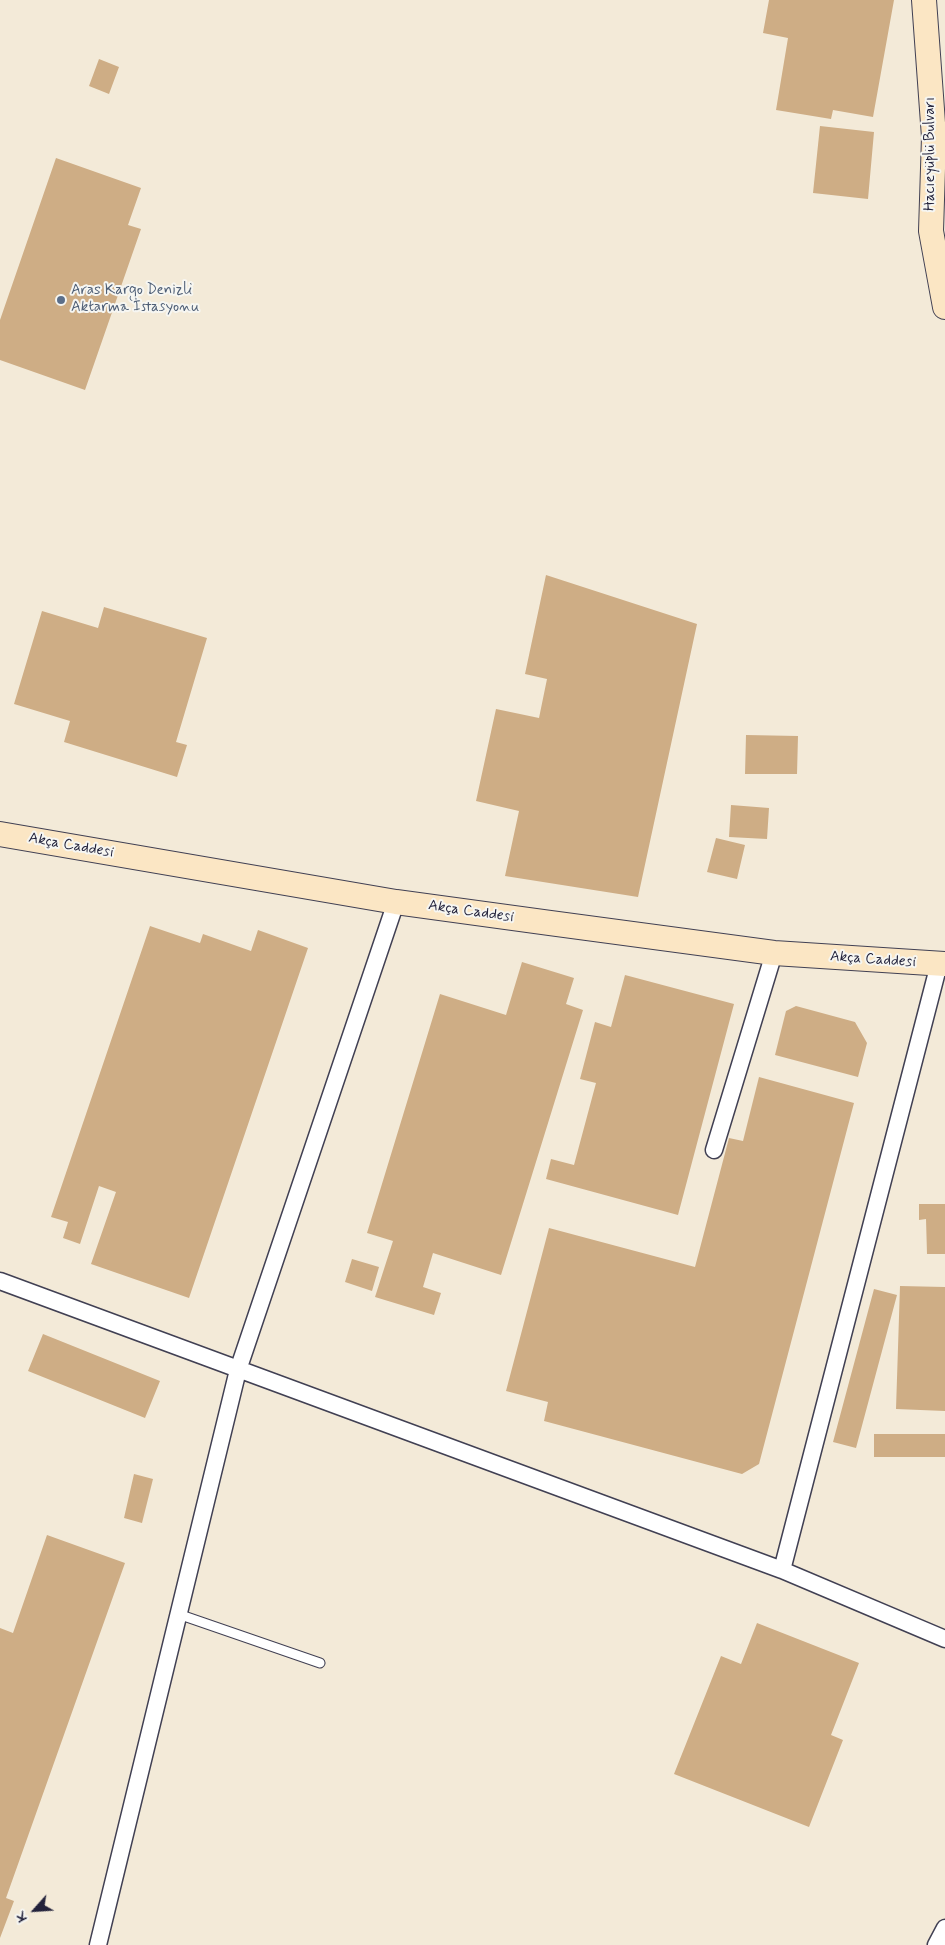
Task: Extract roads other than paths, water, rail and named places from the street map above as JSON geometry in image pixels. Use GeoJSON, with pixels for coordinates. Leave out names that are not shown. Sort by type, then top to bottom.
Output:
{"type":"FeatureCollection","features":[{"type":"Feature","properties":{"kind":"street","name":"Hacıeyüplü Bulvarı"},"geometry":{"type":"LineString","coordinates":[[924,0],[934,137],[931,231],[945,308]]}},
{"type":"Feature","properties":{"kind":"street","name":"Akça Caddesi"},"geometry":{"type":"LineString","coordinates":[[0,834],[396,902],[774,953],[942,964]]}},
{"type":"Feature","properties":{"kind":"street"},"geometry":{"type":"LineString","coordinates":[[98,1945],[238,1370],[396,902]]}},
{"type":"Feature","properties":{"kind":"street"},"geometry":{"type":"LineString","coordinates":[[714,1150],[774,953]]}},
{"type":"Feature","properties":{"kind":"street"},"geometry":{"type":"LineString","coordinates":[[782,1570],[942,964]]}},
{"type":"Feature","properties":{"kind":"street"},"geometry":{"type":"LineString","coordinates":[[0,1281],[782,1570],[945,1639]]}},
{"type":"Feature","properties":{"kind":"street"},"geometry":{"type":"LineString","coordinates":[[936,1945],[945,1928]]}},
{"type":"Feature","properties":{"kind":"lane"},"geometry":{"type":"LineString","coordinates":[[178,1614],[320,1663]]}},
{"type":"Feature","properties":{"kind":"place","name":"Aras Kargo Denizli Aktarma İstasyonu"},"geometry":{"type":"Point","coordinates":[61,300]}}]}
